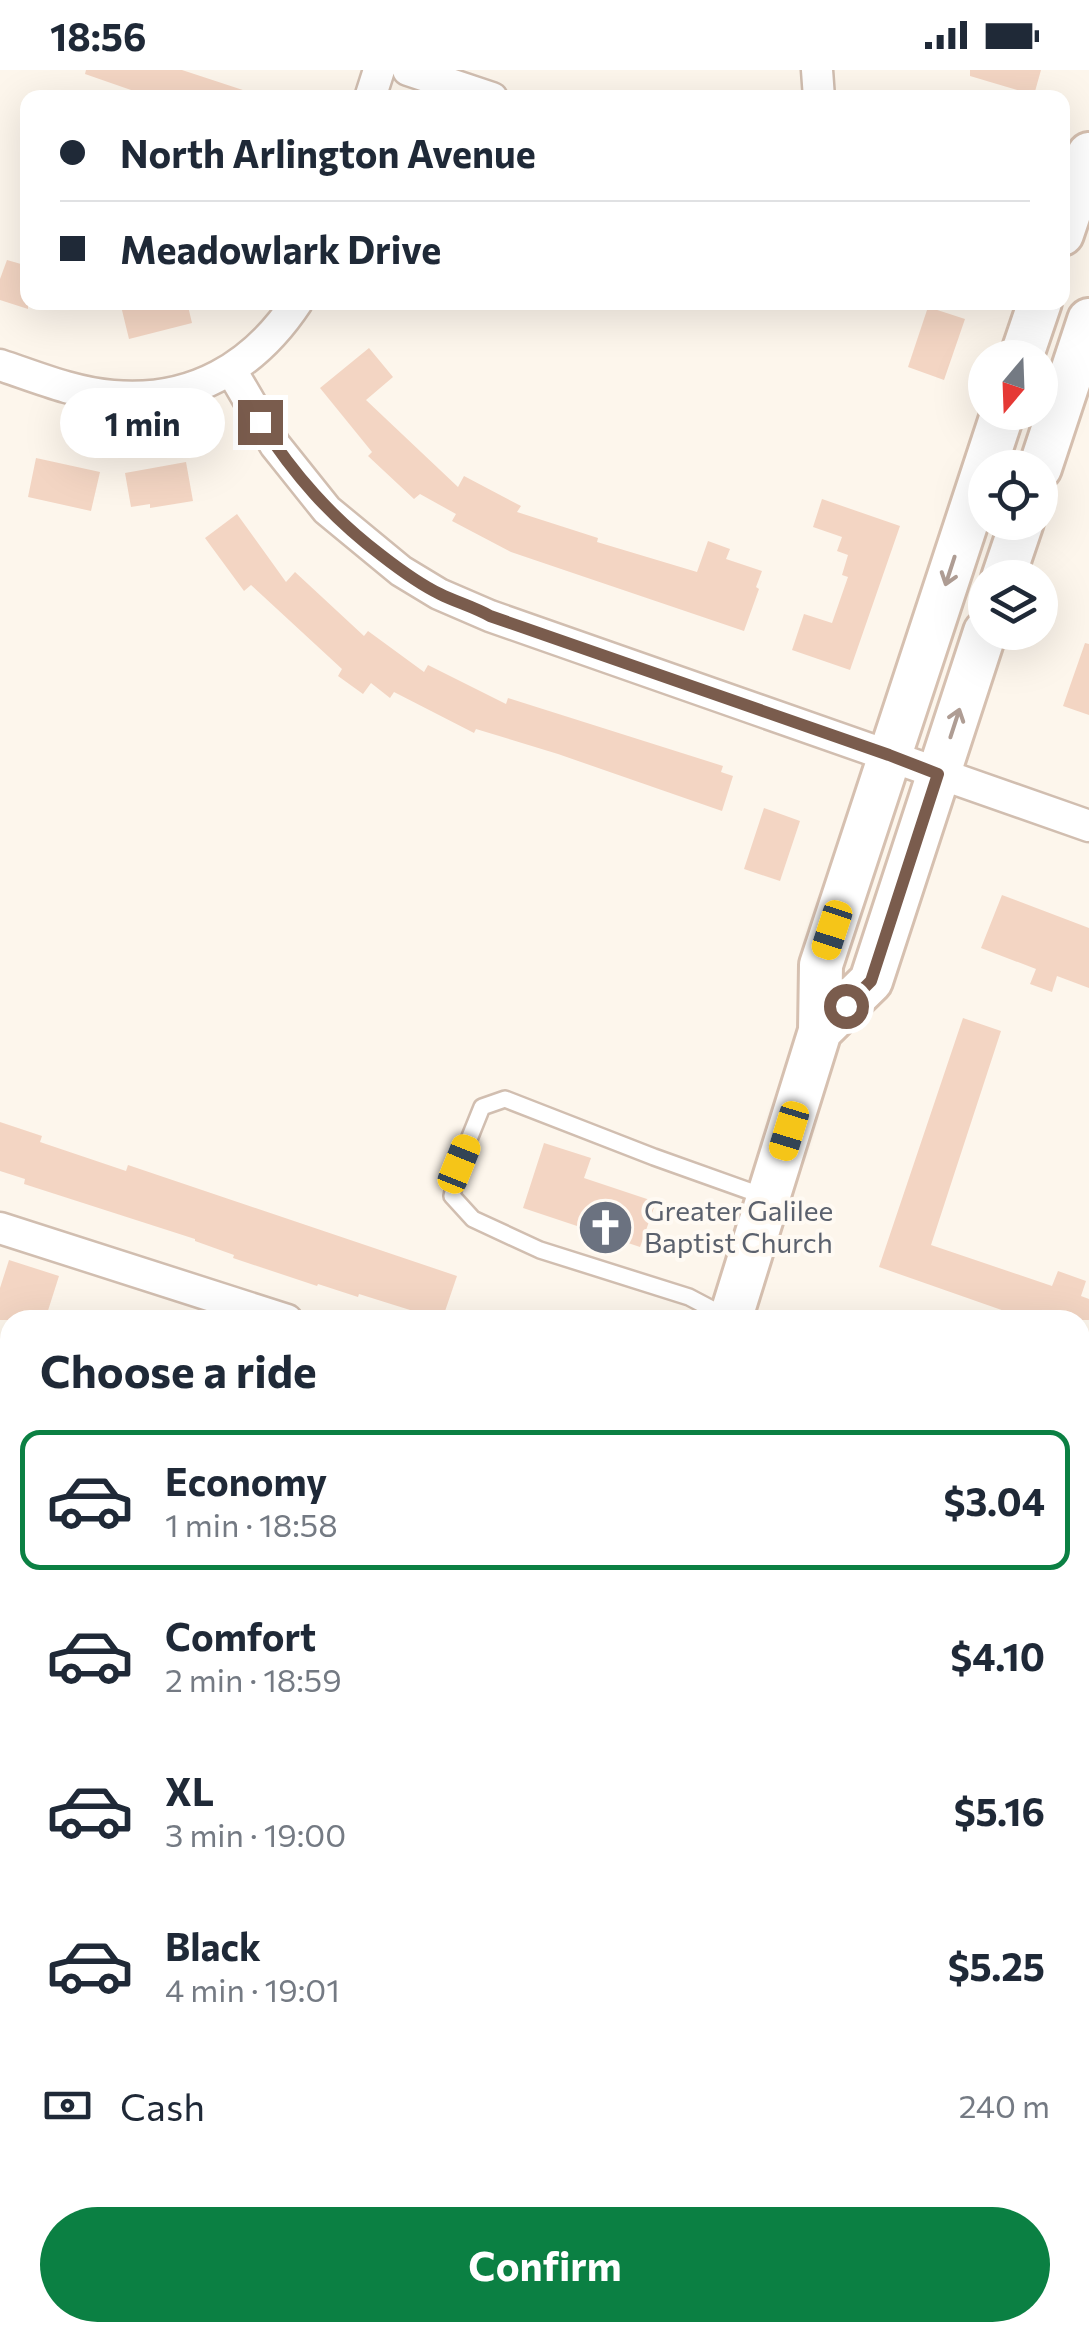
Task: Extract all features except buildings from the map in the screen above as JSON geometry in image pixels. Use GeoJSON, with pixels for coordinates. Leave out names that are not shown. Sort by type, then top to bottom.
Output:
{"type":"FeatureCollection","features":[{"type":"Feature","properties":{"kind":"main road"},"geometry":{"type":"LineString","coordinates":[[1070,201],[1077,173]]}},
{"type":"Feature","properties":{"kind":"main road"},"geometry":{"type":"LineString","coordinates":[[1028,340],[1037,310]]}},
{"type":"Feature","properties":{"kind":"main road"},"geometry":{"type":"LineString","coordinates":[[1046,450],[1089,320]]}},
{"type":"Feature","properties":{"kind":"main road"},"geometry":{"type":"LineString","coordinates":[[734,1310],[820,1030],[820,965],[997,430]]}},
{"type":"Feature","properties":{"kind":"main road"},"geometry":{"type":"LineString","coordinates":[[820,1030],[871,981],[979,650]]}},
{"type":"Feature","properties":{"kind":"street"},"geometry":{"type":"LineString","coordinates":[[408,70],[468,90]]}},
{"type":"Feature","properties":{"kind":"street"},"geometry":{"type":"LineString","coordinates":[[0,364],[70,388],[110,396],[165,395],[231,370],[263,345],[292,310]]}},
{"type":"Feature","properties":{"kind":"street"},"geometry":{"type":"LineString","coordinates":[[231,370],[275,445],[327,510],[402,571],[440,594],[508,623],[1089,826]]}},
{"type":"Feature","properties":{"kind":"street"},"geometry":{"type":"LineString","coordinates":[[0,1228],[256,1310]]}},
{"type":"Feature","properties":{"kind":"lane"},"geometry":{"type":"LineString","coordinates":[[713,1310],[689,1297],[540,1250],[473,1219],[452,1196],[459,1164],[482,1106],[506,1099],[768,1198]]}},
{"type":"Feature","properties":{"kind":"place","name":"Greater Galilee Baptist Church"},"geometry":{"type":"Point","coordinates":[605,1227]}},
{"type":"Feature","properties":{"kind":"route"},"geometry":{"type":"LineString","coordinates":[[260,422],[327,510],[402,571],[440,594],[490,616],[938,774],[871,981],[846,1006]]}}]}
